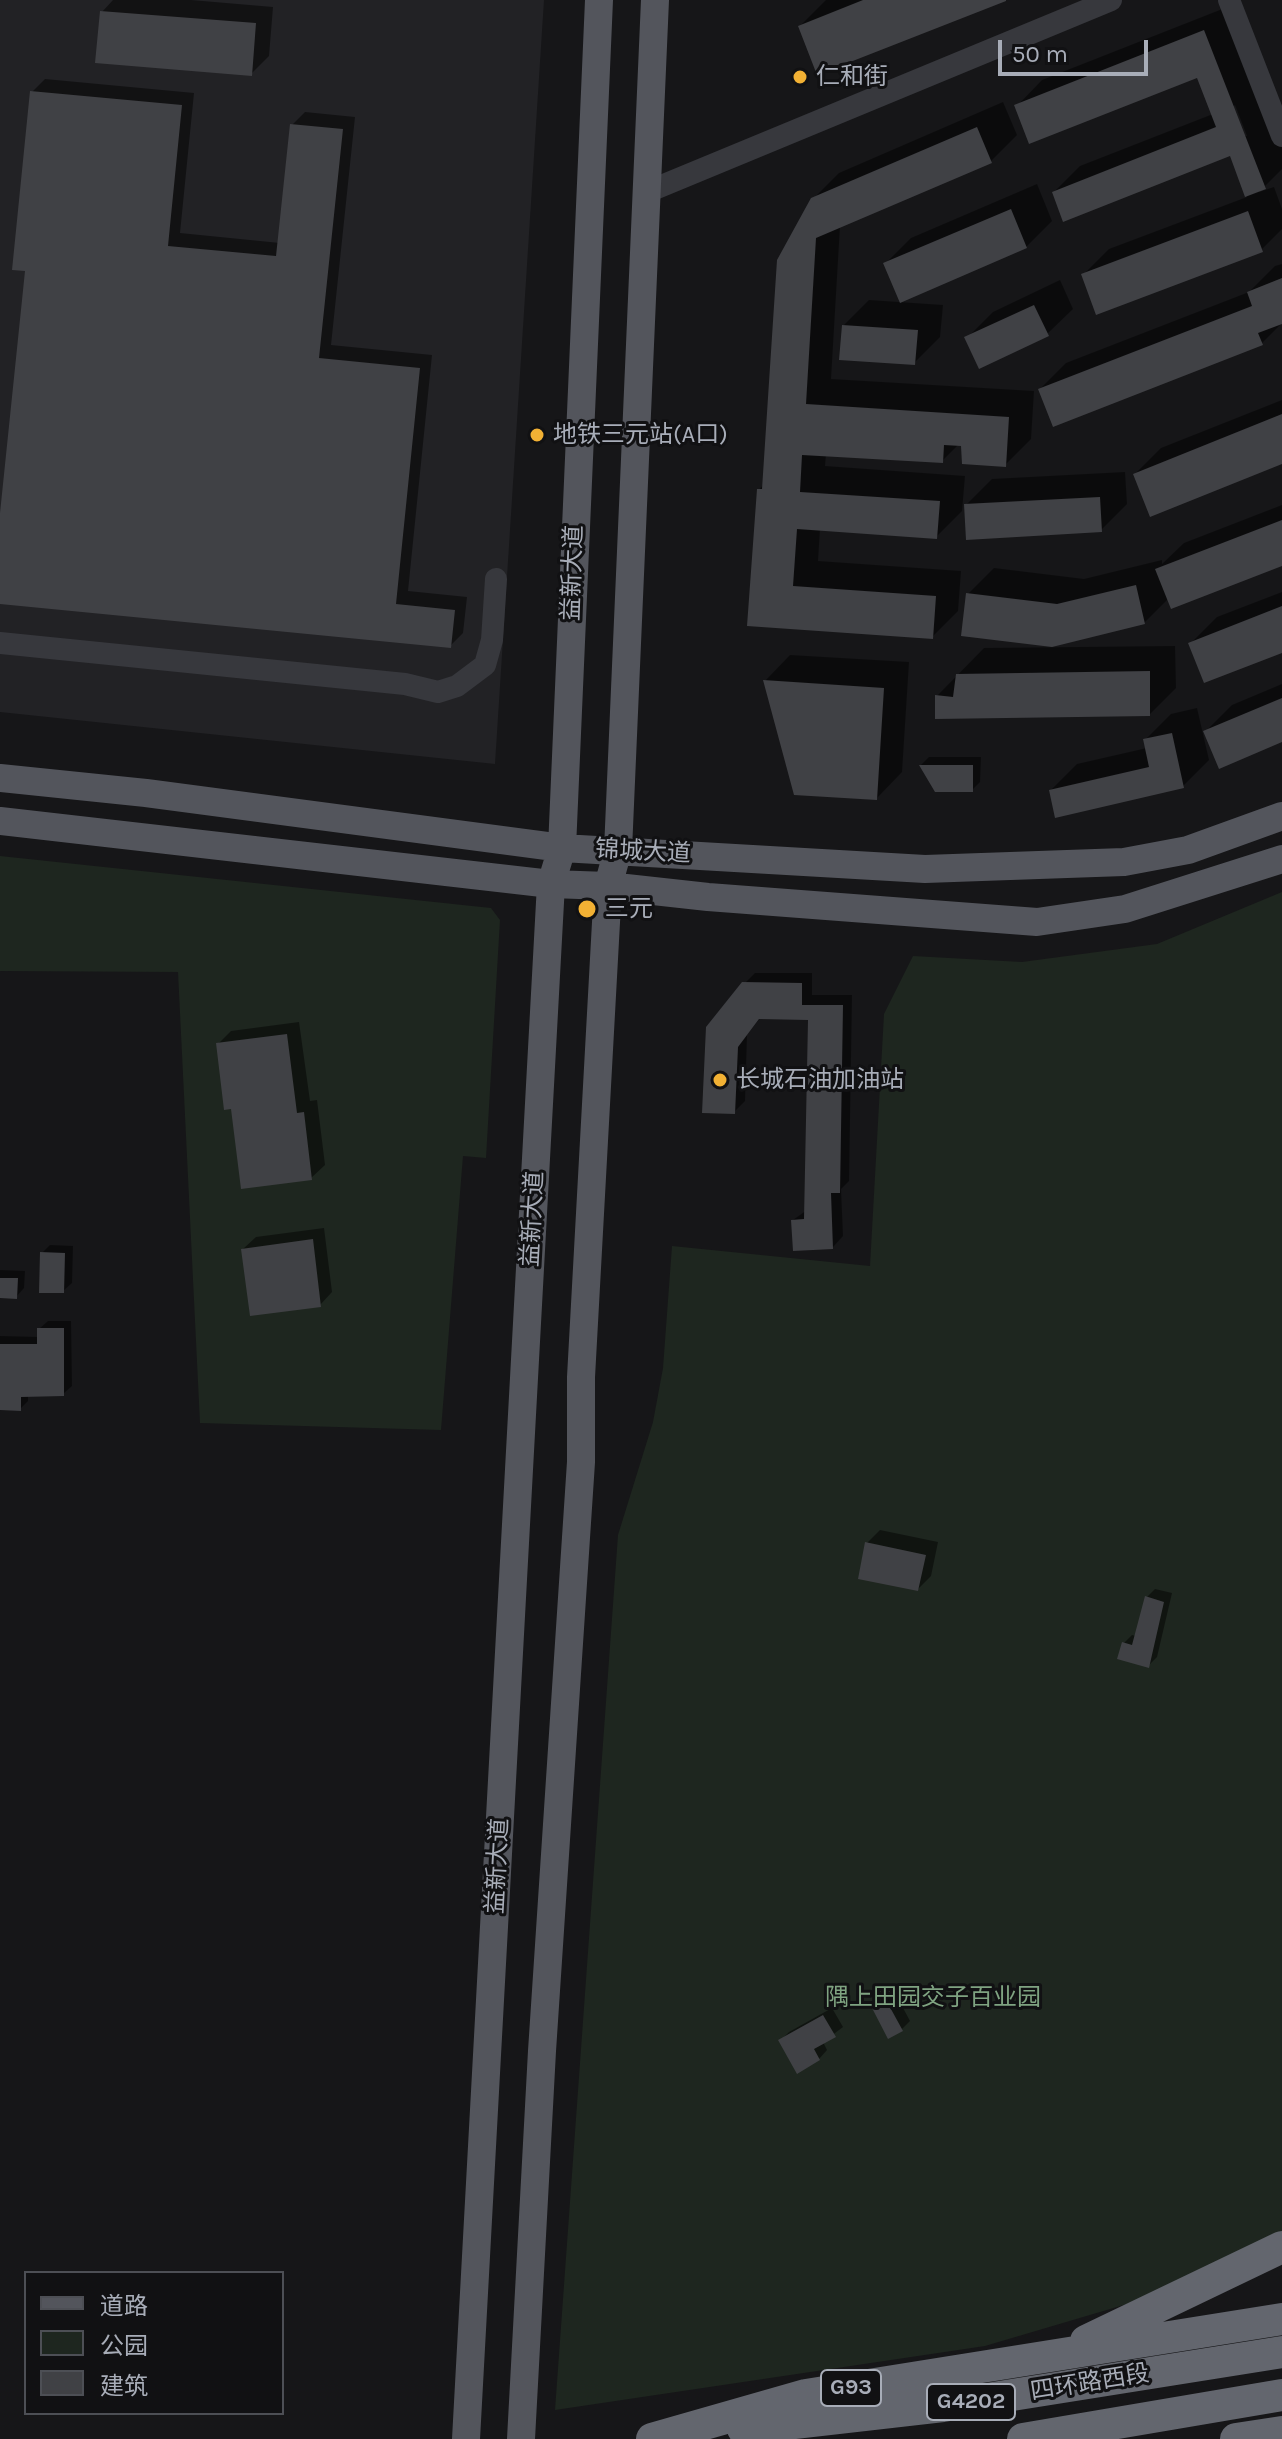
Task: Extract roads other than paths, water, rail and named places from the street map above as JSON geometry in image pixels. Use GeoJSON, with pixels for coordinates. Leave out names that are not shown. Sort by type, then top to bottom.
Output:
{"type":"FeatureCollection","features":[{"type":"Feature","properties":{"kind":"highway","name":"G93"},"geometry":{"type":"LineString","coordinates":[[652,2439],[806,2395],[1053,2356],[1282,2247]]}},
{"type":"Feature","properties":{"kind":"highway"},"geometry":{"type":"LineString","coordinates":[[1053,2356],[1282,2319]]}},
{"type":"Feature","properties":{"kind":"highway","name":"四环路西段"},"geometry":{"type":"LineString","coordinates":[[658,2439],[943,2406],[1282,2352]]}},
{"type":"Feature","properties":{"kind":"highway","name":"四环路西段"},"geometry":{"type":"LineString","coordinates":[[1023,2439],[1282,2395]]}},
{"type":"Feature","properties":{"kind":"highway"},"geometry":{"type":"LineString","coordinates":[[1251,2439],[1282,2432]]}},
{"type":"Feature","properties":{"kind":"main road","name":"益新大道"},"geometry":{"type":"LineString","coordinates":[[466,2439],[551,884],[562,848],[599,0]]}},
{"type":"Feature","properties":{"kind":"main road"},"geometry":{"type":"LineString","coordinates":[[521,2439],[542,2051],[581,1462],[581,1377],[608,886],[618,850],[655,0]]}},
{"type":"Feature","properties":{"kind":"main road","name":"锦城大道"},"geometry":{"type":"LineString","coordinates":[[0,778],[146,793],[562,848],[925,869],[1124,862],[1188,850],[1282,816]]}},
{"type":"Feature","properties":{"kind":"main road","name":"锦城大道"},"geometry":{"type":"LineString","coordinates":[[0,821],[551,884],[608,886],[708,897],[1037,922],[1125,909],[1282,859]]}},
{"type":"Feature","properties":{"kind":"street"},"geometry":{"type":"LineString","coordinates":[[647,192],[1111,0]]}},
{"type":"Feature","properties":{"kind":"street"},"geometry":{"type":"LineString","coordinates":[[1229,0],[1282,136]]}},
{"type":"Feature","properties":{"kind":"street"},"geometry":{"type":"LineString","coordinates":[[0,643],[405,684],[438,692],[457,686],[485,665],[492,640],[496,579]]}},
{"type":"Feature","properties":{"kind":"place","name":"仁和街"},"geometry":{"type":"Point","coordinates":[800,77]}},
{"type":"Feature","properties":{"kind":"place","name":"地铁三元站(A口)"},"geometry":{"type":"Point","coordinates":[537,435]}},
{"type":"Feature","properties":{"kind":"place","name":"三元"},"geometry":{"type":"Point","coordinates":[587,909]}},
{"type":"Feature","properties":{"kind":"place","name":"长城石油加油站"},"geometry":{"type":"Point","coordinates":[720,1080]}},
{"type":"Feature","properties":{"kind":"park label","name":"隅上田园交子百业园"},"geometry":{"type":"Point","coordinates":[933,1998]}}]}
